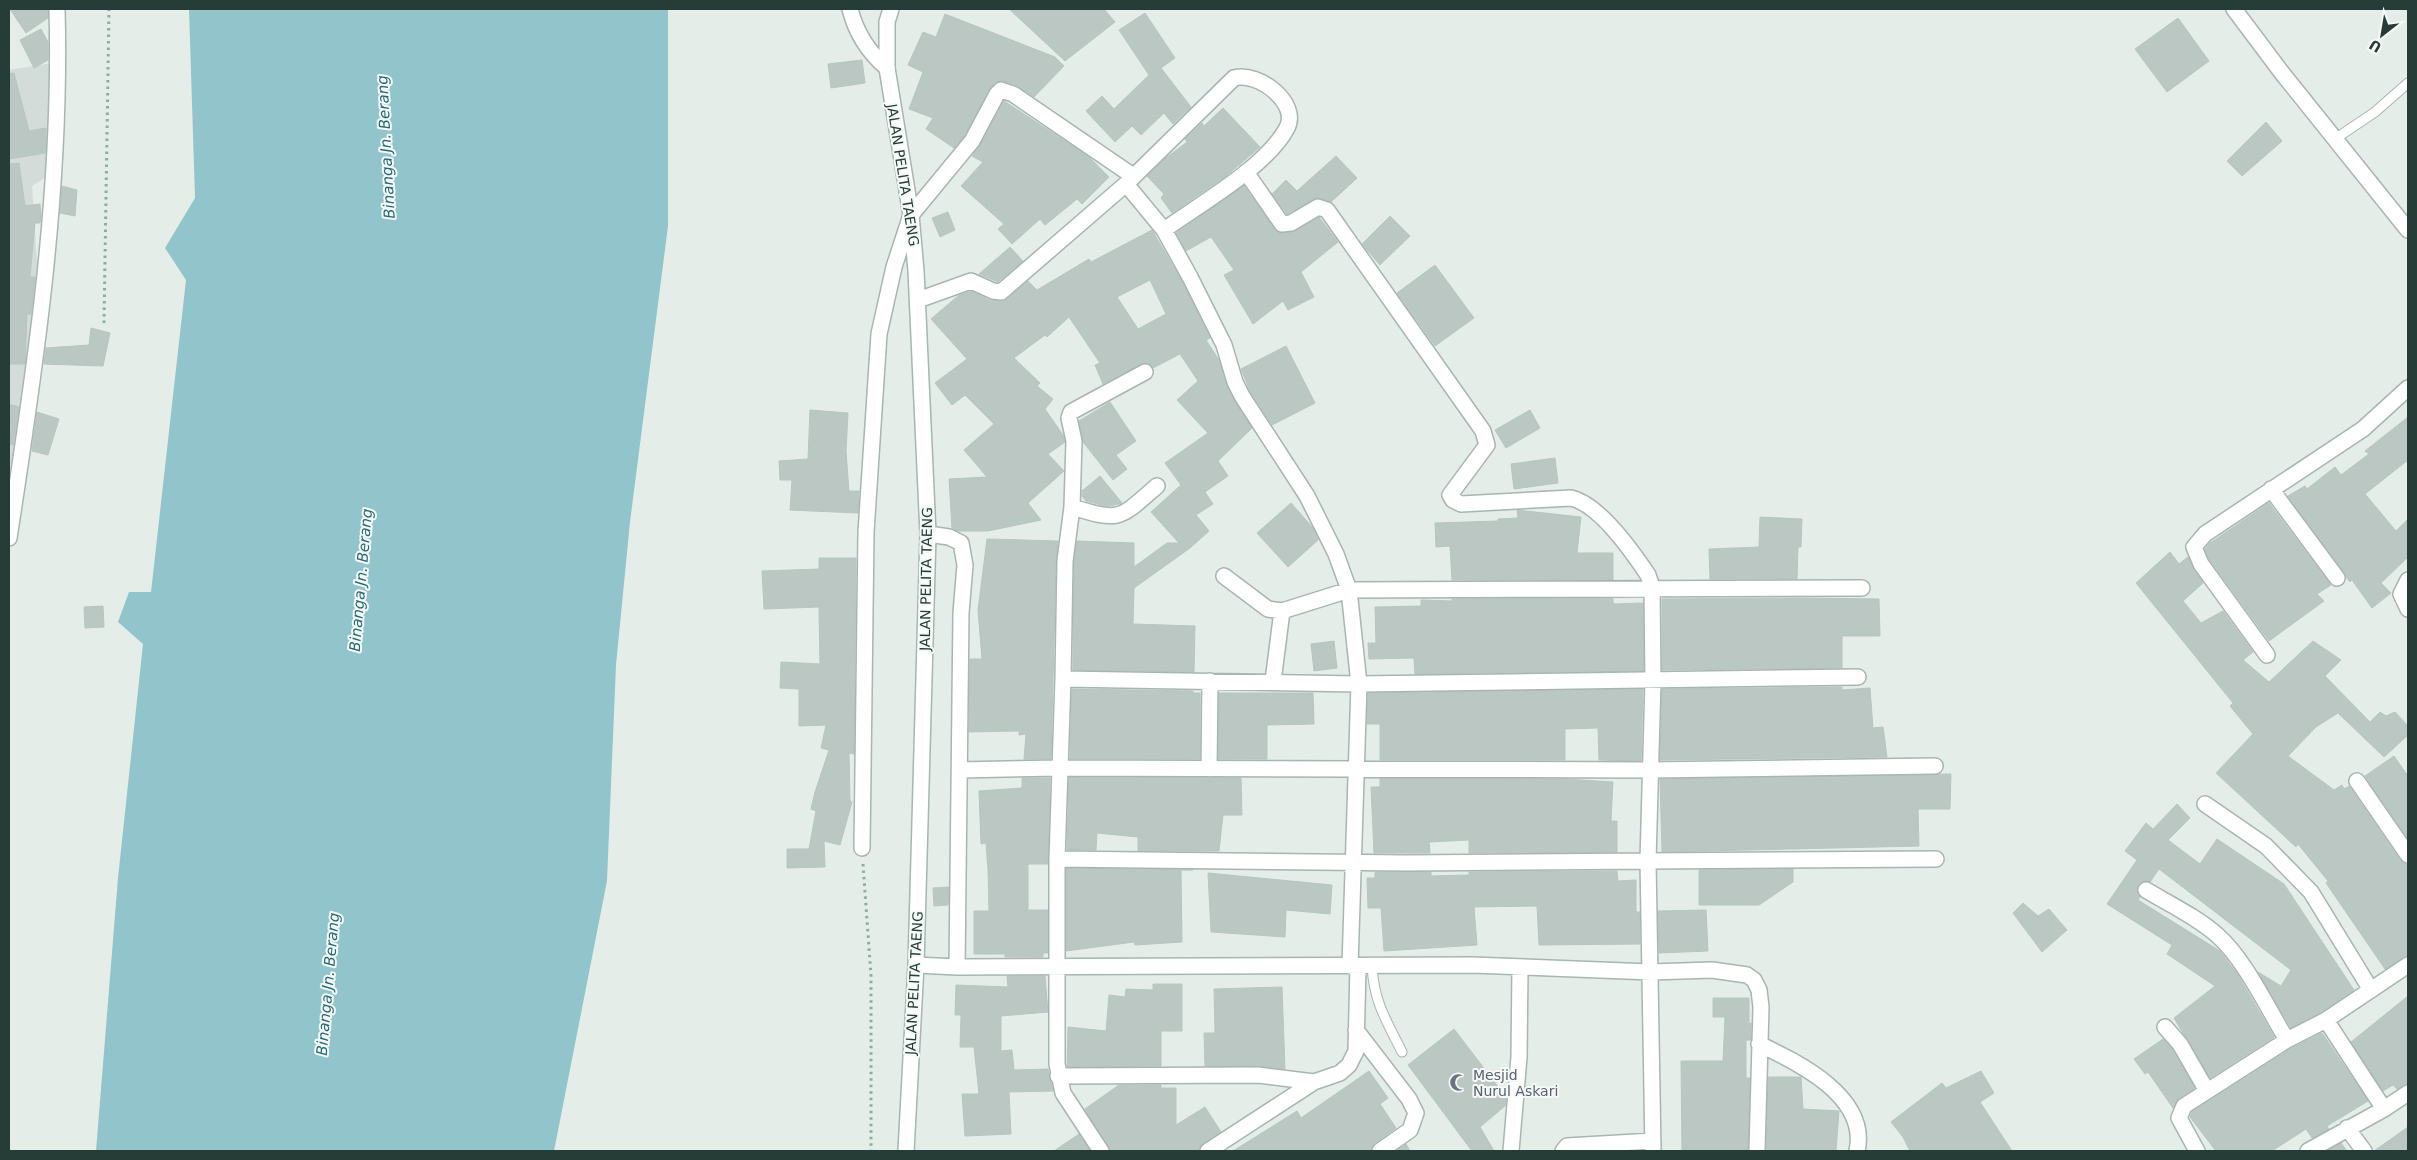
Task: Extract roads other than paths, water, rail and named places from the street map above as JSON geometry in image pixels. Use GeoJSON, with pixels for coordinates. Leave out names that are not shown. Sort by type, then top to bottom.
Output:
{"type":"FeatureCollection","features":[{"type":"Feature","properties":{"kind":"street"},"geometry":{"type":"LineString","coordinates":[[9,538],[29,404],[52,209],[58,66],[56,9]]}},
{"type":"Feature","properties":{"kind":"street"},"geometry":{"type":"LineString","coordinates":[[850,9],[854,24],[862,39],[873,56],[887,68]]}},
{"type":"Feature","properties":{"kind":"street","name":"JALAN PELITA TAENG"},"geometry":{"type":"LineString","coordinates":[[890,9],[887,22],[887,68],[911,215],[918,300],[928,534],[916,964],[906,1151]]}},
{"type":"Feature","properties":{"kind":"street"},"geometry":{"type":"LineString","coordinates":[[2234,9],[2408,230]]}},
{"type":"Feature","properties":{"kind":"street"},"geometry":{"type":"LineString","coordinates":[[918,300],[970,281],[993,291],[1001,292],[1130,180],[1234,78],[1250,76],[1270,87],[1289,111],[1290,122],[1273,149],[1246,172],[1164,230]]}},
{"type":"Feature","properties":{"kind":"street"},"geometry":{"type":"LineString","coordinates":[[862,848],[866,532],[879,334],[894,268],[911,215],[972,141],[997,94],[1002,90],[1013,94],[1130,180],[1164,230],[1224,345],[1235,382],[1242,396],[1307,496],[1336,554],[1349,590],[1359,684],[1354,862],[1360,966],[1356,1051],[1349,1065],[1332,1076],[1314,1082],[1208,1151]]}},
{"type":"Feature","properties":{"kind":"street"},"geometry":{"type":"LineString","coordinates":[[1246,172],[1282,224],[1291,223],[1318,207],[1327,210],[1483,431],[1487,445],[1454,487],[1450,495],[1453,500],[1461,504],[1570,498],[1578,500],[1596,511],[1616,534],[1642,567],[1652,587],[1653,681],[1649,770],[1648,861],[1653,1146],[1567,1146],[1563,1151]]}},
{"type":"Feature","properties":{"kind":"street"},"geometry":{"type":"LineString","coordinates":[[1101,1151],[1069,1104],[1058,1076],[1057,859],[1065,561],[1072,507],[1074,441],[1069,418],[1071,412],[1145,372]]}},
{"type":"Feature","properties":{"kind":"street"},"geometry":{"type":"LineString","coordinates":[[2267,655],[2201,564],[2194,547],[2205,534],[2363,429],[2408,388]]}},
{"type":"Feature","properties":{"kind":"street"},"geometry":{"type":"LineString","coordinates":[[1072,507],[1104,517],[1117,516],[1129,511],[1157,486]]}},
{"type":"Feature","properties":{"kind":"street"},"geometry":{"type":"LineString","coordinates":[[2271,490],[2337,578]]}},
{"type":"Feature","properties":{"kind":"street"},"geometry":{"type":"LineString","coordinates":[[928,534],[949,537],[961,543],[964,555],[960,613],[957,967]]}},
{"type":"Feature","properties":{"kind":"street"},"geometry":{"type":"LineString","coordinates":[[1224,576],[1268,608],[1282,611],[1349,590],[1445,591],[1652,587],[1862,588]]}},
{"type":"Feature","properties":{"kind":"street"},"geometry":{"type":"LineString","coordinates":[[2408,580],[2401,594],[2408,609]]}},
{"type":"Feature","properties":{"kind":"street"},"geometry":{"type":"LineString","coordinates":[[1273,681],[1282,611]]}},
{"type":"Feature","properties":{"kind":"street"},"geometry":{"type":"LineString","coordinates":[[1062,679],[1273,681],[1359,684],[1858,677]]}},
{"type":"Feature","properties":{"kind":"street"},"geometry":{"type":"LineString","coordinates":[[1209,769],[1210,681]]}},
{"type":"Feature","properties":{"kind":"street"},"geometry":{"type":"LineString","coordinates":[[958,770],[1060,768],[1649,770],[1935,766]]}},
{"type":"Feature","properties":{"kind":"street"},"geometry":{"type":"LineString","coordinates":[[2357,780],[2408,853]]}},
{"type":"Feature","properties":{"kind":"street"},"geometry":{"type":"LineString","coordinates":[[2205,804],[2266,846],[2298,877],[2311,892],[2371,990]]}},
{"type":"Feature","properties":{"kind":"street"},"geometry":{"type":"LineString","coordinates":[[1057,859],[1354,862],[1936,860]]}},
{"type":"Feature","properties":{"kind":"street"},"geometry":{"type":"LineString","coordinates":[[2146,890],[2217,935],[2231,951],[2252,982],[2286,1040]]}},
{"type":"Feature","properties":{"kind":"street"},"geometry":{"type":"LineString","coordinates":[[916,964],[957,967],[1472,965],[1520,969],[1651,972],[1712,970],[1737,973],[1754,980],[1760,990],[1757,1151]]}},
{"type":"Feature","properties":{"kind":"street"},"geometry":{"type":"LineString","coordinates":[[2197,1151],[2179,1118],[2184,1106],[2286,1040],[2326,1020],[2408,965]]}},
{"type":"Feature","properties":{"kind":"street"},"geometry":{"type":"LineString","coordinates":[[1511,1151],[1519,1057],[1520,969]]}},
{"type":"Feature","properties":{"kind":"street"},"geometry":{"type":"LineString","coordinates":[[2326,1020],[2384,1109]]}},
{"type":"Feature","properties":{"kind":"street"},"geometry":{"type":"LineString","coordinates":[[2165,1027],[2180,1044],[2207,1091]]}},
{"type":"Feature","properties":{"kind":"street"},"geometry":{"type":"LineString","coordinates":[[1356,1030],[1409,1099],[1416,1113],[1410,1130],[1380,1151]]}},
{"type":"Feature","properties":{"kind":"street"},"geometry":{"type":"LineString","coordinates":[[1759,1044],[1812,1074],[1843,1100],[1852,1112],[1858,1126],[1860,1138],[1857,1151]]}},
{"type":"Feature","properties":{"kind":"street"},"geometry":{"type":"LineString","coordinates":[[1058,1076],[1258,1076],[1314,1082]]}},
{"type":"Feature","properties":{"kind":"street"},"geometry":{"type":"LineString","coordinates":[[2308,1151],[2384,1109],[2408,1093]]}},
{"type":"Feature","properties":{"kind":"street"},"geometry":{"type":"LineString","coordinates":[[2347,1128],[2364,1151]]}},
{"type":"Feature","properties":{"kind":"lane"},"geometry":{"type":"LineString","coordinates":[[2335,139],[2380,107],[2408,83]]}},
{"type":"Feature","properties":{"kind":"lane"},"geometry":{"type":"LineString","coordinates":[[1360,966],[1374,990],[1380,1008],[1402,1052]]}},
{"type":"Feature","properties":{"kind":"water","name":"Binanga Jn. Berang"},"geometry":{"type":"Polygon","coordinates":[[[189,9],[668,9],[668,226],[630,522],[616,665],[607,881],[554,1151],[96,1151],[118,878],[143,644],[118,622],[129,592],[151,592],[186,280],[165,248],[195,198],[189,9]]]}},
{"type":"Feature","properties":{"kind":"place","name":"Mesjid Nurul Askari"},"geometry":{"type":"Point","coordinates":[1459,1083]}}]}
